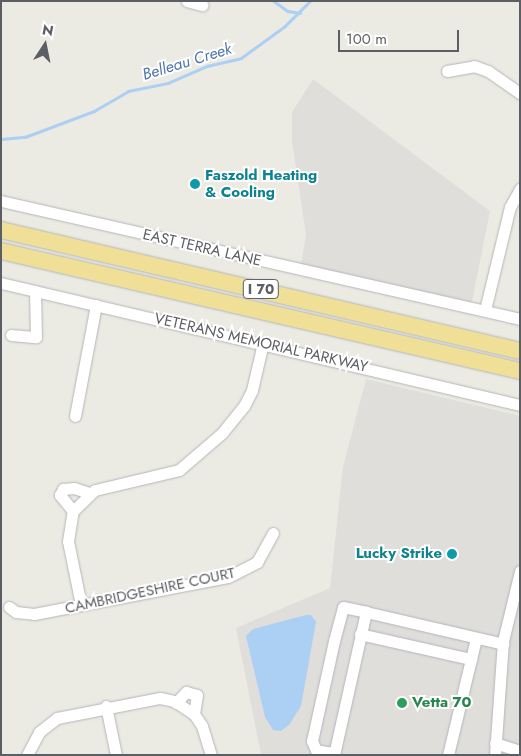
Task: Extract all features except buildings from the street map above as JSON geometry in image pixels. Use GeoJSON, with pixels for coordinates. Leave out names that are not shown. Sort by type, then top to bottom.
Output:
{"type":"FeatureCollection","features":[{"type":"Feature","properties":{"kind":"highway","name":"I 70"},"geometry":{"type":"LineString","coordinates":[[1,230],[520,350]]}},
{"type":"Feature","properties":{"kind":"highway","name":"I 70"},"geometry":{"type":"LineString","coordinates":[[1,251],[520,371]]}},
{"type":"Feature","properties":{"kind":"street"},"geometry":{"type":"LineString","coordinates":[[187,1],[202,5]]}},
{"type":"Feature","properties":{"kind":"street"},"geometry":{"type":"LineString","coordinates":[[448,70],[474,66],[488,71],[520,94]]}},
{"type":"Feature","properties":{"kind":"street"},"geometry":{"type":"LineString","coordinates":[[485,310],[510,207],[520,189]]}},
{"type":"Feature","properties":{"kind":"street","name":"EAST TERRA LANE"},"geometry":{"type":"LineString","coordinates":[[1,201],[149,237],[520,319]]}},
{"type":"Feature","properties":{"kind":"street","name":"VETERANS MEMORIAL PARKWAY"},"geometry":{"type":"LineString","coordinates":[[1,283],[263,343],[520,405]]}},
{"type":"Feature","properties":{"kind":"street"},"geometry":{"type":"LineString","coordinates":[[11,335],[36,337],[35,291]]}},
{"type":"Feature","properties":{"kind":"street"},"geometry":{"type":"LineString","coordinates":[[75,416],[96,305]]}},
{"type":"Feature","properties":{"kind":"street"},"geometry":{"type":"LineString","coordinates":[[80,606],[68,541],[73,511],[89,494],[170,474],[222,434],[244,406],[252,390],[263,343]]}},
{"type":"Feature","properties":{"kind":"street"},"geometry":{"type":"LineString","coordinates":[[73,511],[60,495],[63,489],[74,488],[89,494]]}},
{"type":"Feature","properties":{"kind":"street","name":"CAMBRIDGESHIRE COURT"},"geometry":{"type":"LineString","coordinates":[[8,607],[34,614],[240,573],[257,562],[273,533]]}},
{"type":"Feature","properties":{"kind":"street"},"geometry":{"type":"LineString","coordinates":[[520,570],[503,644],[495,749],[520,752]]}},
{"type":"Feature","properties":{"kind":"street"},"geometry":{"type":"LineString","coordinates":[[366,612],[333,754],[316,750],[312,745],[332,649],[343,607],[366,612],[503,644]]}},
{"type":"Feature","properties":{"kind":"street"},"geometry":{"type":"LineString","coordinates":[[360,634],[471,660]]}},
{"type":"Feature","properties":{"kind":"street"},"geometry":{"type":"LineString","coordinates":[[448,755],[476,638]]}},
{"type":"Feature","properties":{"kind":"street"},"geometry":{"type":"LineString","coordinates":[[176,703],[186,692],[197,695],[194,714]]}},
{"type":"Feature","properties":{"kind":"street"},"geometry":{"type":"LineString","coordinates":[[27,755],[39,732],[57,718],[106,706],[147,699],[176,703],[194,714],[202,726],[211,755]]}},
{"type":"Feature","properties":{"kind":"street"},"geometry":{"type":"LineString","coordinates":[[106,706],[116,755]]}},
{"type":"Feature","properties":{"kind":"shaded area"},"geometry":{"type":"Polygon","coordinates":[[[313,79],[490,211],[472,302],[301,264],[306,235],[292,141],[292,112],[313,79]]]}},
{"type":"Feature","properties":{"kind":"shaded area"},"geometry":{"type":"Polygon","coordinates":[[[366,379],[520,416],[520,755],[261,755],[236,628],[330,588],[343,467],[366,379]]]}},
{"type":"Feature","properties":{"kind":"water"},"geometry":{"type":"Polygon","coordinates":[[[311,615],[316,622],[301,706],[289,725],[281,731],[273,730],[265,717],[246,636],[253,629],[311,615]]]}},
{"type":"Feature","properties":{"kind":"waterway"},"geometry":{"type":"LineString","coordinates":[[274,1],[288,11],[300,13]]}},
{"type":"Feature","properties":{"kind":"waterway","name":"Belleau Creek"},"geometry":{"type":"LineString","coordinates":[[1,139],[25,137],[94,111],[128,91],[168,83],[207,66],[241,58],[285,26],[310,1]]}},
{"type":"Feature","properties":{"kind":"place","name":"Faszold Heating & Cooling"},"geometry":{"type":"Point","coordinates":[195,184]}},
{"type":"Feature","properties":{"kind":"place","name":"Lucky Strike"},"geometry":{"type":"Point","coordinates":[452,554]}},
{"type":"Feature","properties":{"kind":"place","name":"Vetta 70"},"geometry":{"type":"Point","coordinates":[402,703]}}]}
